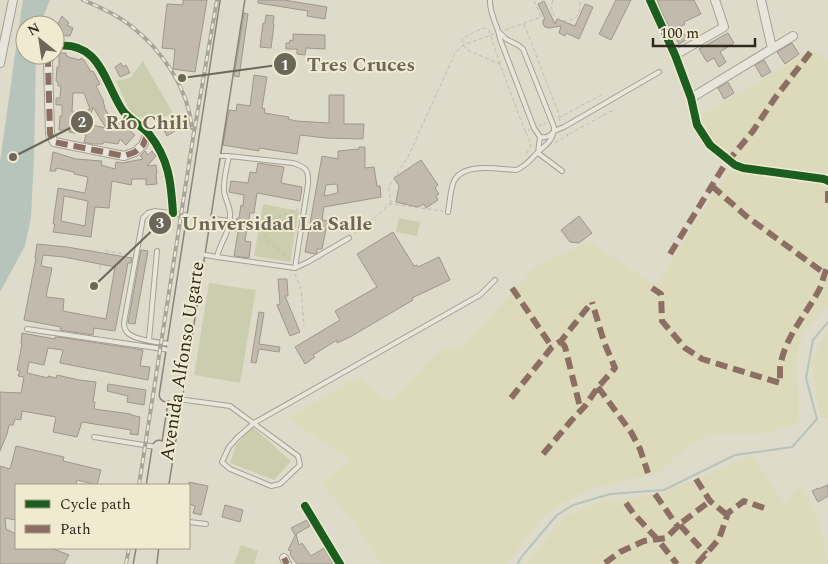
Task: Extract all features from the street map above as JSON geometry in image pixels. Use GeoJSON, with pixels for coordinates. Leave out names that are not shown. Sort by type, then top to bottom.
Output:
{"type":"FeatureCollection","features":[{"type":"Feature","properties":{"kind":"main road","name":"Avenida Alfonso Ugarte"},"geometry":{"type":"LineString","coordinates":[[162,484],[163,448],[208,156],[227,0]]}},
{"type":"Feature","properties":{"kind":"main road","name":"Avenida Alfonso Ugarte"},"geometry":{"type":"LineString","coordinates":[[208,156],[238,0]]}},
{"type":"Feature","properties":{"kind":"main road","name":"Avenida Alfonso Ugarte"},"geometry":{"type":"LineString","coordinates":[[153,484],[174,399],[178,348]]}},
{"type":"Feature","properties":{"kind":"main road"},"geometry":{"type":"LineString","coordinates":[[140,564],[143,549]]}},
{"type":"Feature","properties":{"kind":"main road"},"geometry":{"type":"LineString","coordinates":[[150,564],[152,549]]}},
{"type":"Feature","properties":{"kind":"street"},"geometry":{"type":"LineString","coordinates":[[0,63],[13,0]]}},
{"type":"Feature","properties":{"kind":"street"},"geometry":{"type":"LineString","coordinates":[[650,0],[675,55],[691,98],[697,124],[710,145],[735,166],[828,181]]}},
{"type":"Feature","properties":{"kind":"street"},"geometry":{"type":"LineString","coordinates":[[675,55],[724,27],[715,0]]}},
{"type":"Feature","properties":{"kind":"street"},"geometry":{"type":"LineString","coordinates":[[761,0],[772,48]]}},
{"type":"Feature","properties":{"kind":"street"},"geometry":{"type":"LineString","coordinates":[[691,98],[794,36]]}},
{"type":"Feature","properties":{"kind":"street"},"geometry":{"type":"LineString","coordinates":[[65,46],[85,50],[99,64],[124,112],[148,133],[161,151],[168,166],[173,213]]}},
{"type":"Feature","properties":{"kind":"street"},"geometry":{"type":"LineString","coordinates":[[48,65],[50,134],[54,142],[124,156],[135,152],[143,145],[148,133]]}},
{"type":"Feature","properties":{"kind":"street"},"geometry":{"type":"LineString","coordinates":[[305,506],[340,564]]}},
{"type":"Feature","properties":{"kind":"lane"},"geometry":{"type":"LineString","coordinates":[[490,0],[490,9],[500,39],[534,128],[540,137],[538,153]]}},
{"type":"Feature","properties":{"kind":"lane"},"geometry":{"type":"LineString","coordinates":[[448,212],[453,184],[462,173],[476,168],[516,170],[527,164],[546,146],[552,138],[554,131],[525,53],[521,47],[506,39],[499,32]]}},
{"type":"Feature","properties":{"kind":"lane"},"geometry":{"type":"LineString","coordinates":[[540,137],[549,137],[554,131],[659,72]]}},
{"type":"Feature","properties":{"kind":"lane"},"geometry":{"type":"LineString","coordinates":[[538,153],[562,171]]}},
{"type":"Feature","properties":{"kind":"lane"},"geometry":{"type":"LineString","coordinates":[[208,156],[229,156],[293,163],[301,165],[307,170],[309,176],[296,266]]}},
{"type":"Feature","properties":{"kind":"lane"},"geometry":{"type":"LineString","coordinates":[[217,257],[230,221],[230,211],[224,189],[229,156]]}},
{"type":"Feature","properties":{"kind":"lane"},"geometry":{"type":"LineString","coordinates":[[178,348],[131,336],[124,326],[142,222],[145,216],[154,211],[230,221]]}},
{"type":"Feature","properties":{"kind":"lane"},"geometry":{"type":"LineString","coordinates":[[193,252],[217,257],[296,266],[308,262],[349,238]]}},
{"type":"Feature","properties":{"kind":"lane"},"geometry":{"type":"LineString","coordinates":[[149,340],[157,251]]}},
{"type":"Feature","properties":{"kind":"lane"},"geometry":{"type":"LineString","coordinates":[[174,399],[230,406],[254,423],[298,456],[300,465],[280,484],[271,486],[230,469],[222,462],[229,447],[254,423],[480,295],[495,280]]}},
{"type":"Feature","properties":{"kind":"lane"},"geometry":{"type":"LineString","coordinates":[[27,328],[178,348]]}},
{"type":"Feature","properties":{"kind":"lane"},"geometry":{"type":"LineString","coordinates":[[94,437],[163,448]]}},
{"type":"Feature","properties":{"kind":"lane"},"geometry":{"type":"LineString","coordinates":[[190,522],[206,524]]}},
{"type":"Feature","properties":{"kind":"path"},"geometry":{"type":"LineString","coordinates":[[534,0],[541,17]]}},
{"type":"Feature","properties":{"kind":"path"},"geometry":{"type":"LineString","coordinates":[[553,0],[552,5],[555,16],[561,20],[568,21],[575,18],[580,12],[581,4],[579,0]]}},
{"type":"Feature","properties":{"kind":"path"},"geometry":{"type":"LineString","coordinates":[[391,204],[390,184],[408,157],[455,53],[463,45],[553,12]]}},
{"type":"Feature","properties":{"kind":"path"},"geometry":{"type":"LineString","coordinates":[[524,23],[560,116]]}},
{"type":"Feature","properties":{"kind":"path"},"geometry":{"type":"LineString","coordinates":[[500,64],[467,50],[462,40],[465,36],[483,28],[489,30],[526,131],[603,94]]}},
{"type":"Feature","properties":{"kind":"path"},"geometry":{"type":"LineString","coordinates":[[525,53],[534,49]]}},
{"type":"Feature","properties":{"kind":"path"},"geometry":{"type":"LineString","coordinates":[[568,135],[615,109]]}},
{"type":"Feature","properties":{"kind":"path"},"geometry":{"type":"LineString","coordinates":[[349,238],[391,204],[448,212]]}},
{"type":"Feature","properties":{"kind":"path"},"geometry":{"type":"LineString","coordinates":[[261,229],[270,220],[305,206]]}},
{"type":"Feature","properties":{"kind":"path"},"geometry":{"type":"LineString","coordinates":[[250,227],[261,229],[269,242],[296,266],[295,275],[301,289],[304,327]]}},
{"type":"Feature","properties":{"kind":"path"},"geometry":{"type":"LineString","coordinates":[[100,269],[101,256],[105,251],[137,256]]}},
{"type":"Feature","properties":{"kind":"shaded area"},"geometry":{"type":"Polygon","coordinates":[[[23,0],[50,0],[44,15],[21,15],[23,0]]]}},
{"type":"Feature","properties":{"kind":"shaded area"},"geometry":{"type":"Polygon","coordinates":[[[813,49],[828,60],[828,173],[737,163],[716,146],[700,116],[813,49]]]}},
{"type":"Feature","properties":{"kind":"shaded area"},"geometry":{"type":"Polygon","coordinates":[[[15,56],[15,65],[36,65],[31,217],[25,246],[0,292],[0,162],[15,56]]]}},
{"type":"Feature","properties":{"kind":"shaded area"},"geometry":{"type":"Polygon","coordinates":[[[730,169],[822,183],[828,197],[828,305],[805,330],[797,351],[799,422],[772,432],[709,434],[689,446],[661,472],[592,489],[560,505],[541,519],[507,564],[380,564],[354,522],[322,484],[349,459],[287,418],[360,376],[389,403],[439,350],[462,347],[537,265],[590,241],[655,286],[730,169]]]}},
{"type":"Feature","properties":{"kind":"shaded area"},"geometry":{"type":"Polygon","coordinates":[[[828,330],[828,418],[820,418],[811,360],[828,330]]]}},
{"type":"Feature","properties":{"kind":"shaded area"},"geometry":{"type":"Polygon","coordinates":[[[752,455],[784,503],[801,483],[820,522],[828,564],[526,564],[565,516],[598,502],[660,494],[752,455]]]}},
{"type":"Feature","properties":{"kind":"green space"},"geometry":{"type":"Polygon","coordinates":[[[143,61],[173,113],[155,121],[132,115],[116,81],[130,78],[143,61]]]}},
{"type":"Feature","properties":{"kind":"green space"},"geometry":{"type":"Polygon","coordinates":[[[263,204],[299,211],[290,262],[254,256],[263,204]]]}},
{"type":"Feature","properties":{"kind":"green space"},"geometry":{"type":"Polygon","coordinates":[[[399,218],[420,222],[417,236],[396,232],[399,218]]]}},
{"type":"Feature","properties":{"kind":"green space"},"geometry":{"type":"Polygon","coordinates":[[[209,283],[256,290],[240,383],[194,375],[209,283]]]}},
{"type":"Feature","properties":{"kind":"green space"},"geometry":{"type":"Polygon","coordinates":[[[253,427],[291,461],[274,480],[230,463],[236,445],[253,427]]]}},
{"type":"Feature","properties":{"kind":"green space"},"geometry":{"type":"Polygon","coordinates":[[[241,545],[258,551],[254,564],[234,564],[241,545]]]}},
{"type":"Feature","properties":{"kind":"building"},"geometry":{"type":"Polygon","coordinates":[[[183,0],[207,0],[195,72],[173,69],[175,49],[162,48],[167,4],[183,5],[183,0]]]}},
{"type":"Feature","properties":{"kind":"building"},"geometry":{"type":"Polygon","coordinates":[[[258,0],[284,0],[327,7],[325,19],[307,16],[308,11],[258,3],[258,0]]]}},
{"type":"Feature","properties":{"kind":"building"},"geometry":{"type":"Polygon","coordinates":[[[616,0],[631,0],[611,40],[599,34],[616,0]]]}},
{"type":"Feature","properties":{"kind":"building"},"geometry":{"type":"Polygon","coordinates":[[[657,0],[694,0],[701,14],[684,22],[685,24],[680,27],[687,39],[679,44],[657,0]]]}},
{"type":"Feature","properties":{"kind":"building"},"geometry":{"type":"Polygon","coordinates":[[[544,1],[555,24],[557,19],[575,26],[585,4],[593,7],[579,39],[566,33],[565,36],[559,33],[561,26],[545,27],[543,20],[545,19],[538,4],[544,1]]]}},
{"type":"Feature","properties":{"kind":"building"},"geometry":{"type":"Polygon","coordinates":[[[244,13],[248,14],[239,77],[234,76],[244,13]]]}},
{"type":"Feature","properties":{"kind":"building"},"geometry":{"type":"Polygon","coordinates":[[[266,15],[274,16],[271,48],[260,47],[266,15]]]}},
{"type":"Feature","properties":{"kind":"building"},"geometry":{"type":"Polygon","coordinates":[[[65,19],[69,23],[67,25],[73,28],[70,36],[65,36],[65,19]]]}},
{"type":"Feature","properties":{"kind":"building"},"geometry":{"type":"Polygon","coordinates":[[[728,33],[734,43],[720,52],[726,62],[719,67],[714,58],[707,62],[699,49],[728,33]]]}},
{"type":"Feature","properties":{"kind":"building"},"geometry":{"type":"Polygon","coordinates":[[[293,34],[325,35],[325,49],[306,48],[305,55],[297,54],[297,49],[286,49],[286,43],[289,43],[290,40],[293,41],[293,34]]]}},
{"type":"Feature","properties":{"kind":"building"},"geometry":{"type":"Polygon","coordinates":[[[792,43],[799,54],[785,64],[777,52],[792,43]]]}},
{"type":"Feature","properties":{"kind":"building"},"geometry":{"type":"Polygon","coordinates":[[[65,53],[68,57],[84,60],[100,84],[96,86],[111,119],[115,116],[122,127],[124,125],[135,135],[126,145],[120,139],[118,144],[104,142],[103,144],[91,144],[84,142],[86,135],[69,132],[70,130],[59,130],[62,105],[56,105],[56,98],[60,98],[61,86],[58,86],[56,81],[57,67],[65,65],[65,53]],[[73,93],[72,112],[84,112],[90,109],[84,93],[73,93]],[[93,107],[88,124],[106,128],[93,107]]]}},
{"type":"Feature","properties":{"kind":"building"},"geometry":{"type":"Polygon","coordinates":[[[764,60],[771,72],[762,77],[755,65],[764,60]]]}},
{"type":"Feature","properties":{"kind":"building"},"geometry":{"type":"Polygon","coordinates":[[[121,63],[123,67],[126,65],[130,73],[120,77],[115,67],[121,63]]]}},
{"type":"Feature","properties":{"kind":"building"},"geometry":{"type":"Polygon","coordinates":[[[254,75],[267,77],[262,108],[265,109],[264,113],[289,117],[288,119],[296,121],[329,123],[329,95],[344,95],[344,124],[364,124],[363,139],[300,135],[297,154],[259,148],[259,151],[223,145],[229,110],[236,111],[237,104],[250,106],[254,75]]]}},
{"type":"Feature","properties":{"kind":"building"},"geometry":{"type":"Polygon","coordinates":[[[728,82],[734,93],[724,99],[718,88],[728,82]]]}},
{"type":"Feature","properties":{"kind":"building"},"geometry":{"type":"Polygon","coordinates":[[[170,122],[175,131],[167,136],[162,127],[170,122]]]}},
{"type":"Feature","properties":{"kind":"building"},"geometry":{"type":"Polygon","coordinates":[[[359,147],[365,147],[365,168],[374,167],[377,186],[380,186],[381,197],[324,207],[322,220],[330,221],[328,229],[326,229],[322,249],[317,249],[315,254],[305,252],[322,156],[338,159],[338,151],[359,149],[359,147]],[[337,184],[326,185],[324,196],[338,193],[337,184]]]}},
{"type":"Feature","properties":{"kind":"building"},"geometry":{"type":"Polygon","coordinates":[[[145,151],[148,155],[152,151],[156,156],[147,166],[156,165],[157,184],[146,185],[146,179],[132,179],[131,185],[112,181],[109,208],[95,207],[91,237],[53,232],[58,188],[85,193],[88,177],[56,168],[56,171],[50,171],[53,152],[76,159],[102,161],[101,165],[115,169],[116,162],[122,163],[143,159],[140,156],[145,151]],[[64,196],[61,221],[85,226],[88,201],[64,196]]]}},
{"type":"Feature","properties":{"kind":"building"},"geometry":{"type":"Polygon","coordinates":[[[421,160],[438,185],[435,188],[439,194],[436,196],[438,200],[426,208],[424,204],[418,207],[396,202],[399,186],[394,178],[421,160]]]}},
{"type":"Feature","properties":{"kind":"building"},"geometry":{"type":"Polygon","coordinates":[[[258,163],[284,167],[281,183],[302,187],[300,201],[257,193],[254,213],[250,213],[245,241],[251,242],[249,258],[234,256],[238,232],[235,231],[237,218],[239,218],[241,205],[243,206],[244,195],[229,192],[231,181],[248,183],[250,172],[256,173],[258,163]]]}},
{"type":"Feature","properties":{"kind":"building"},"geometry":{"type":"Polygon","coordinates":[[[579,216],[592,233],[579,243],[570,242],[561,230],[579,216]]]}},
{"type":"Feature","properties":{"kind":"building"},"geometry":{"type":"Polygon","coordinates":[[[393,232],[414,266],[417,265],[418,267],[439,257],[450,280],[412,298],[413,300],[350,337],[337,343],[337,340],[313,355],[315,357],[305,364],[295,347],[340,320],[335,311],[377,287],[357,254],[393,232]]]}},
{"type":"Feature","properties":{"kind":"building"},"geometry":{"type":"Polygon","coordinates":[[[37,244],[132,258],[131,263],[128,263],[115,331],[94,328],[93,335],[60,330],[61,327],[24,320],[37,244]],[[43,255],[41,266],[52,268],[46,297],[64,299],[63,311],[106,319],[115,267],[43,255]]]}},
{"type":"Feature","properties":{"kind":"building"},"geometry":{"type":"Polygon","coordinates":[[[141,250],[148,251],[135,324],[128,323],[141,250]]]}},
{"type":"Feature","properties":{"kind":"building"},"geometry":{"type":"Polygon","coordinates":[[[278,279],[287,279],[288,296],[285,296],[300,332],[290,336],[277,305],[280,304],[278,279]]]}},
{"type":"Feature","properties":{"kind":"building"},"geometry":{"type":"Polygon","coordinates":[[[259,312],[264,313],[259,344],[280,347],[279,352],[259,349],[256,363],[251,362],[259,312]]]}},
{"type":"Feature","properties":{"kind":"building"},"geometry":{"type":"Polygon","coordinates":[[[22,333],[143,350],[140,366],[150,367],[148,380],[60,363],[63,350],[48,348],[44,365],[29,362],[27,373],[48,378],[48,376],[56,378],[57,375],[96,382],[93,402],[95,402],[94,409],[140,417],[138,435],[130,434],[131,430],[82,422],[77,437],[53,432],[56,417],[22,411],[21,420],[15,419],[13,425],[9,425],[0,451],[0,392],[21,393],[24,377],[18,376],[20,371],[17,370],[22,333]]]}},
{"type":"Feature","properties":{"kind":"building"},"geometry":{"type":"Polygon","coordinates":[[[108,384],[146,390],[144,405],[127,402],[128,396],[107,391],[108,384]]]}},
{"type":"Feature","properties":{"kind":"building"},"geometry":{"type":"Polygon","coordinates":[[[16,446],[64,457],[63,461],[101,470],[97,484],[77,480],[76,484],[15,484],[15,520],[5,518],[6,529],[15,534],[15,549],[54,549],[69,555],[64,564],[0,564],[0,466],[10,469],[16,446]]]}},
{"type":"Feature","properties":{"kind":"building"},"geometry":{"type":"Polygon","coordinates":[[[189,482],[208,486],[201,515],[193,513],[195,506],[190,504],[189,482]]]}},
{"type":"Feature","properties":{"kind":"building"},"geometry":{"type":"Polygon","coordinates":[[[828,485],[828,496],[818,502],[812,491],[828,485]]]}},
{"type":"Feature","properties":{"kind":"building"},"geometry":{"type":"Polygon","coordinates":[[[225,505],[243,510],[240,522],[222,517],[225,505]]]}},
{"type":"Feature","properties":{"kind":"building"},"geometry":{"type":"Polygon","coordinates":[[[307,520],[310,526],[295,535],[291,528],[307,520]]]}},
{"type":"Feature","properties":{"kind":"building"},"geometry":{"type":"Polygon","coordinates":[[[296,534],[299,545],[302,543],[311,556],[324,548],[333,564],[297,564],[290,554],[291,551],[288,550],[296,534]]]}},
{"type":"Feature","properties":{"kind":"waterway"},"geometry":{"type":"LineString","coordinates":[[517,564],[557,515],[573,505],[610,494],[664,490],[735,455],[792,447],[817,419],[806,378],[813,340],[828,322]]}},
{"type":"Feature","properties":{"kind":"railway"},"geometry":{"type":"LineString","coordinates":[[83,0],[126,22],[153,46],[172,71],[179,84],[190,113],[192,128]]}},
{"type":"Feature","properties":{"kind":"railway"},"geometry":{"type":"LineString","coordinates":[[139,484],[193,138],[217,0]]}},
{"type":"Feature","properties":{"kind":"railway"},"geometry":{"type":"LineString","coordinates":[[126,564],[129,549]]}},
{"type":"Feature","properties":{"kind":"marked path"},"geometry":{"type":"LineString","coordinates":[[670,254],[724,166],[753,131],[775,98],[813,49]]}},
{"type":"Feature","properties":{"kind":"marked path"},"geometry":{"type":"LineString","coordinates":[[48,65],[50,134],[54,142],[124,156],[135,152],[143,145],[148,133]]}},
{"type":"Feature","properties":{"kind":"marked path"},"geometry":{"type":"LineString","coordinates":[[712,186],[746,216],[824,273]]}},
{"type":"Feature","properties":{"kind":"marked path"},"geometry":{"type":"LineString","coordinates":[[828,191],[828,206]]}},
{"type":"Feature","properties":{"kind":"marked path"},"geometry":{"type":"LineString","coordinates":[[652,288],[661,294],[662,321],[685,348],[702,359],[780,383],[780,368],[786,346],[815,298],[828,266]]}},
{"type":"Feature","properties":{"kind":"marked path"},"geometry":{"type":"LineString","coordinates":[[512,288],[552,347]]}},
{"type":"Feature","properties":{"kind":"marked path"},"geometry":{"type":"LineString","coordinates":[[511,398],[552,347],[561,341],[592,302]]}},
{"type":"Feature","properties":{"kind":"marked path"},"geometry":{"type":"LineString","coordinates":[[543,454],[615,368],[604,342],[592,302]]}},
{"type":"Feature","properties":{"kind":"marked path"},"geometry":{"type":"LineString","coordinates":[[561,341],[565,347],[581,411]]}},
{"type":"Feature","properties":{"kind":"marked path"},"geometry":{"type":"LineString","coordinates":[[598,387],[631,432],[640,449],[648,473]]}},
{"type":"Feature","properties":{"kind":"marked path"},"geometry":{"type":"LineString","coordinates":[[696,479],[710,501],[727,515]]}},
{"type":"Feature","properties":{"kind":"marked path"},"geometry":{"type":"LineString","coordinates":[[655,494],[678,527]]}},
{"type":"Feature","properties":{"kind":"marked path"},"geometry":{"type":"LineString","coordinates":[[605,563],[620,552],[644,541],[666,538],[681,523],[710,501]]}},
{"type":"Feature","properties":{"kind":"marked path"},"geometry":{"type":"LineString","coordinates":[[697,564],[719,539],[728,513],[744,501],[767,509]]}},
{"type":"Feature","properties":{"kind":"marked path"},"geometry":{"type":"LineString","coordinates":[[626,503],[677,564]]}},
{"type":"Feature","properties":{"kind":"marked path"},"geometry":{"type":"LineString","coordinates":[[680,525],[706,554]]}},
{"type":"Feature","properties":{"kind":"marked path"},"geometry":{"type":"LineString","coordinates":[[284,558],[287,564]]}},
{"type":"Feature","properties":{"kind":"cycle path"},"geometry":{"type":"LineString","coordinates":[[650,0],[675,55],[691,98],[697,125],[710,145],[735,165],[743,168],[828,181]]}},
{"type":"Feature","properties":{"kind":"cycle path"},"geometry":{"type":"LineString","coordinates":[[65,46],[82,50],[92,57],[99,66],[123,111],[146,131],[156,143],[168,171],[173,213]]}},
{"type":"Feature","properties":{"kind":"cycle path"},"geometry":{"type":"LineString","coordinates":[[305,506],[340,564]]}},
{"type":"Feature","properties":{"kind":"place","name":"Tres Cruces"},"geometry":{"type":"Point","coordinates":[182,78]}},
{"type":"Feature","properties":{"kind":"place","name":"Río Chili"},"geometry":{"type":"Point","coordinates":[13,157]}},
{"type":"Feature","properties":{"kind":"place","name":"Universidad La Salle"},"geometry":{"type":"Point","coordinates":[94,286]}}]}
